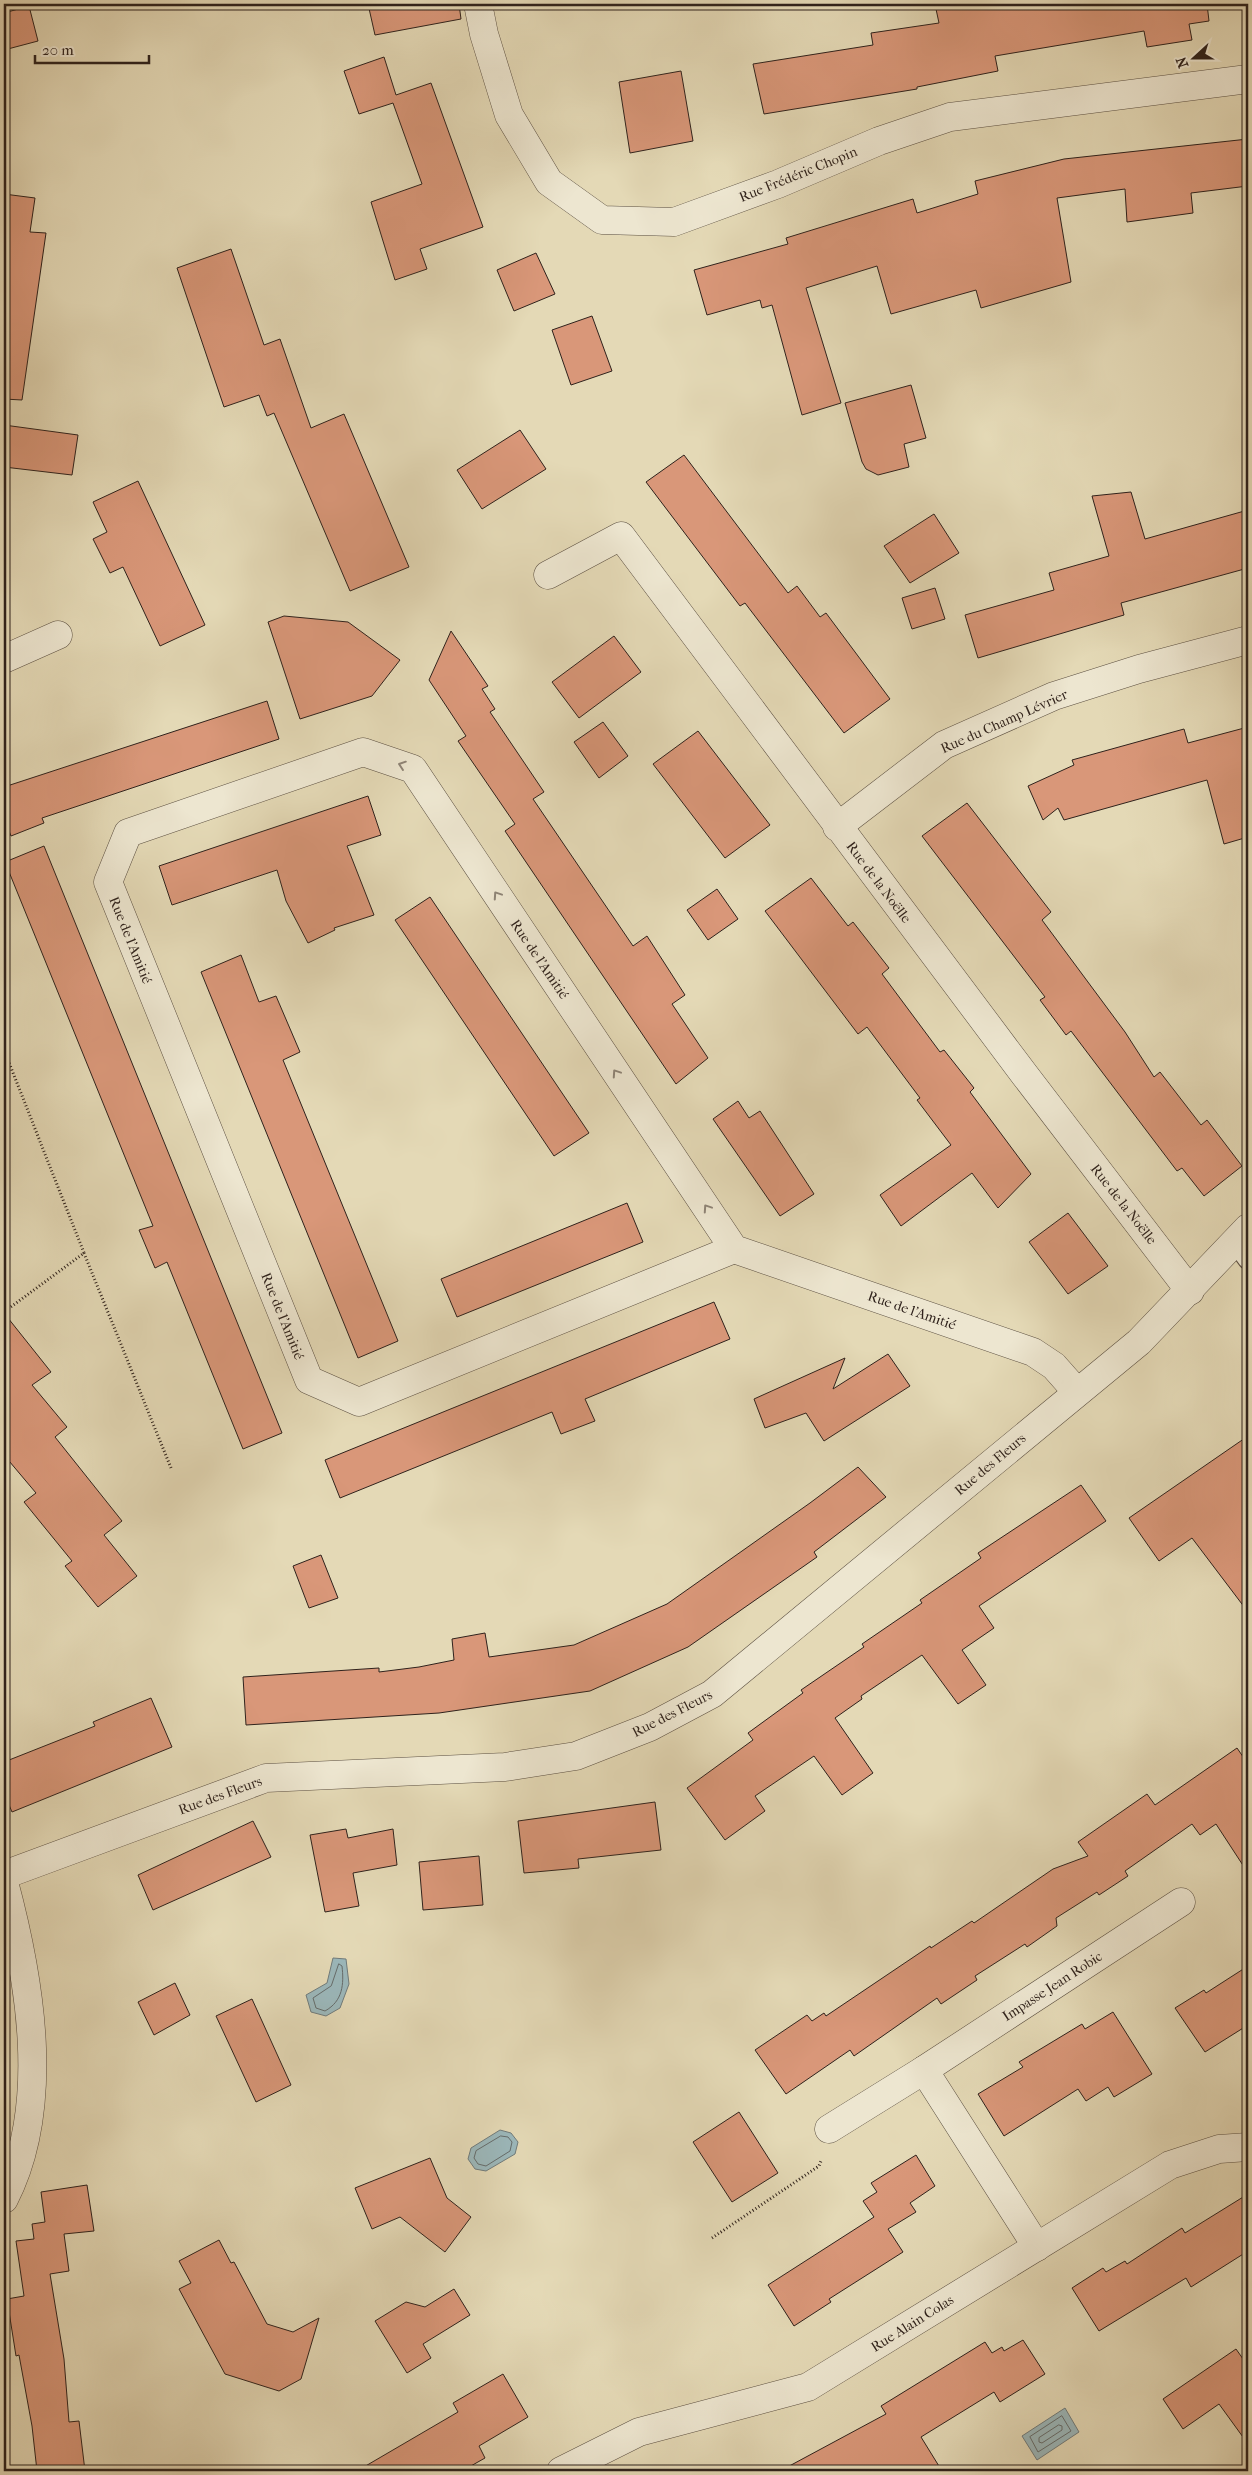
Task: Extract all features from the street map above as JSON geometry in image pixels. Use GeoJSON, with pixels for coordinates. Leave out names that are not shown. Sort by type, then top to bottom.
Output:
{"type":"FeatureCollection","features":[{"type":"Feature","properties":{"kind":"street","name":"Rue Frédéric Chopin"},"geometry":{"type":"LineString","coordinates":[[478,4],[484,34],[509,115],[549,182],[602,220],[674,222],[778,184],[879,141],[950,117],[1248,79]]}},
{"type":"Feature","properties":{"kind":"street","name":"Rue de la Noëlle"},"geometry":{"type":"LineString","coordinates":[[548,574],[620,536],[837,827],[1190,1291]]}},
{"type":"Feature","properties":{"kind":"street"},"geometry":{"type":"LineString","coordinates":[[4,660],[58,635]]}},
{"type":"Feature","properties":{"kind":"street","name":"Rue du Champ Lévrier"},"geometry":{"type":"LineString","coordinates":[[837,827],[944,745],[963,736],[1054,696],[1139,669],[1248,640]]}},
{"type":"Feature","properties":{"kind":"street","name":"Rue de l'Amitié"},"geometry":{"type":"LineString","coordinates":[[734,1249],[359,1402],[308,1380],[108,882],[128,833],[363,752],[413,769],[734,1249],[1033,1352],[1054,1366],[1077,1392]]}},
{"type":"Feature","properties":{"kind":"street","name":"Rue des Fleurs"},"geometry":{"type":"LineString","coordinates":[[4,1875],[266,1778],[505,1767],[576,1756],[650,1727],[712,1694],[1139,1342],[1190,1291],[1244,1243]]}},
{"type":"Feature","properties":{"kind":"street"},"geometry":{"type":"LineString","coordinates":[[4,1882],[29,2003],[32,2099],[16,2175],[4,2199]]}},
{"type":"Feature","properties":{"kind":"street","name":"Impasse Jean Robic"},"geometry":{"type":"LineString","coordinates":[[829,2129],[924,2070],[1181,1902]]}},
{"type":"Feature","properties":{"kind":"street"},"geometry":{"type":"LineString","coordinates":[[924,2070],[1037,2247]]}},
{"type":"Feature","properties":{"kind":"street","name":"Rue Alain Colas"},"geometry":{"type":"LineString","coordinates":[[561,2471],[639,2432],[808,2387],[1170,2165],[1219,2149],[1248,2147]]}},
{"type":"Feature","properties":{"kind":"path"},"geometry":{"type":"LineString","coordinates":[[4,1050],[171,1468]]}},
{"type":"Feature","properties":{"kind":"path"},"geometry":{"type":"LineString","coordinates":[[4,1312],[84,1253]]}},
{"type":"Feature","properties":{"kind":"path"},"geometry":{"type":"LineString","coordinates":[[712,2238],[819,2166],[829,2129]]}},
{"type":"Feature","properties":{"kind":"water"},"geometry":{"type":"Polygon","coordinates":[[[333,1958],[346,1959],[349,1984],[340,2008],[326,2016],[311,2012],[306,1995],[327,1983],[333,1958]]]}},
{"type":"Feature","properties":{"kind":"water"},"geometry":{"type":"Polygon","coordinates":[[[500,2130],[511,2133],[518,2142],[515,2154],[486,2171],[475,2169],[468,2159],[471,2148],[500,2130]]]}},
{"type":"Feature","properties":{"kind":"water"},"geometry":{"type":"Polygon","coordinates":[[[1065,2408],[1079,2432],[1037,2460],[1022,2436],[1065,2408]]]}},
{"type":"Feature","properties":{"kind":"building"},"geometry":{"type":"Polygon","coordinates":[[[368,4],[459,4],[461,19],[375,35],[368,4]]]}},
{"type":"Feature","properties":{"kind":"building"},"geometry":{"type":"Polygon","coordinates":[[[967,4],[1207,4],[1209,21],[1189,24],[1192,40],[1147,47],[1144,31],[995,56],[998,71],[917,87],[917,89],[764,114],[753,64],[873,45],[871,33],[939,23],[936,9],[967,4]]]}},
{"type":"Feature","properties":{"kind":"building"},"geometry":{"type":"Polygon","coordinates":[[[29,6],[38,41],[4,50],[4,13],[29,6]]]}},
{"type":"Feature","properties":{"kind":"building"},"geometry":{"type":"Polygon","coordinates":[[[384,57],[396,95],[431,83],[483,227],[420,249],[427,269],[395,280],[371,202],[422,184],[393,103],[359,114],[344,71],[384,57]]]}},
{"type":"Feature","properties":{"kind":"building"},"geometry":{"type":"Polygon","coordinates":[[[681,71],[693,141],[630,153],[619,82],[681,71]]]}},
{"type":"Feature","properties":{"kind":"building"},"geometry":{"type":"Polygon","coordinates":[[[1248,139],[1248,186],[1191,193],[1193,213],[1127,222],[1125,189],[1057,198],[1071,282],[981,308],[976,290],[891,314],[877,266],[806,288],[841,403],[802,415],[772,305],[762,308],[760,300],[707,315],[694,270],[788,244],[786,238],[913,199],[917,213],[978,194],[975,181],[1064,159],[1248,139]]]}},
{"type":"Feature","properties":{"kind":"building"},"geometry":{"type":"Polygon","coordinates":[[[4,194],[35,198],[30,232],[46,233],[22,400],[4,399],[4,194]]]}},
{"type":"Feature","properties":{"kind":"building"},"geometry":{"type":"Polygon","coordinates":[[[231,249],[264,345],[280,339],[311,428],[344,414],[409,567],[350,591],[274,413],[267,416],[259,395],[224,407],[177,268],[231,249]]]}},
{"type":"Feature","properties":{"kind":"building"},"geometry":{"type":"Polygon","coordinates":[[[536,253],[555,294],[514,311],[497,270],[536,253]]]}},
{"type":"Feature","properties":{"kind":"building"},"geometry":{"type":"Polygon","coordinates":[[[592,316],[612,371],[571,385],[552,330],[592,316]]]}},
{"type":"Feature","properties":{"kind":"building"},"geometry":{"type":"Polygon","coordinates":[[[911,385],[926,438],[904,444],[909,467],[878,475],[866,469],[862,462],[845,403],[911,385]]]}},
{"type":"Feature","properties":{"kind":"building"},"geometry":{"type":"Polygon","coordinates":[[[4,425],[78,435],[72,475],[4,467],[4,425]]]}},
{"type":"Feature","properties":{"kind":"building"},"geometry":{"type":"Polygon","coordinates":[[[520,430],[546,469],[482,509],[457,470],[520,430]]]}},
{"type":"Feature","properties":{"kind":"building"},"geometry":{"type":"Polygon","coordinates":[[[684,455],[788,593],[797,586],[820,617],[826,613],[890,699],[844,733],[745,603],[740,606],[646,482],[684,455]]]}},
{"type":"Feature","properties":{"kind":"building"},"geometry":{"type":"Polygon","coordinates":[[[138,481],[205,625],[160,646],[123,567],[110,573],[93,539],[107,532],[93,502],[138,481]]]}},
{"type":"Feature","properties":{"kind":"building"},"geometry":{"type":"Polygon","coordinates":[[[1131,492],[1145,539],[1248,510],[1248,568],[1121,603],[1124,615],[978,658],[965,615],[1054,590],[1049,573],[1109,556],[1092,496],[1131,492]]]}},
{"type":"Feature","properties":{"kind":"building"},"geometry":{"type":"Polygon","coordinates":[[[934,514],[959,553],[910,583],[884,546],[934,514]]]}},
{"type":"Feature","properties":{"kind":"building"},"geometry":{"type":"Polygon","coordinates":[[[935,588],[945,619],[912,629],[902,598],[935,588]]]}},
{"type":"Feature","properties":{"kind":"building"},"geometry":{"type":"Polygon","coordinates":[[[284,616],[348,622],[400,660],[372,696],[300,719],[268,622],[284,616]]]}},
{"type":"Feature","properties":{"kind":"building"},"geometry":{"type":"Polygon","coordinates":[[[451,631],[488,686],[482,689],[495,709],[490,712],[544,792],[533,799],[633,946],[647,936],[685,995],[672,1004],[708,1058],[676,1084],[505,831],[515,824],[458,741],[466,736],[429,680],[451,631]]]}},
{"type":"Feature","properties":{"kind":"building"},"geometry":{"type":"Polygon","coordinates":[[[614,636],[641,672],[579,718],[552,682],[614,636]]]}},
{"type":"Feature","properties":{"kind":"building"},"geometry":{"type":"Polygon","coordinates":[[[267,701],[279,739],[42,818],[44,823],[11,836],[4,818],[4,787],[267,701]]]}},
{"type":"Feature","properties":{"kind":"building"},"geometry":{"type":"Polygon","coordinates":[[[603,722],[628,756],[599,778],[574,742],[603,722]]]}},
{"type":"Feature","properties":{"kind":"building"},"geometry":{"type":"Polygon","coordinates":[[[1248,727],[1248,837],[1224,844],[1207,780],[1064,820],[1058,808],[1043,820],[1028,786],[1074,765],[1072,760],[1184,729],[1188,743],[1248,727]]]}},
{"type":"Feature","properties":{"kind":"building"},"geometry":{"type":"Polygon","coordinates":[[[698,731],[770,825],[725,858],[653,764],[698,731]]]}},
{"type":"Feature","properties":{"kind":"building"},"geometry":{"type":"Polygon","coordinates":[[[368,796],[381,835],[347,846],[374,915],[334,928],[335,930],[308,943],[286,901],[277,870],[172,905],[159,866],[368,796]]]}},
{"type":"Feature","properties":{"kind":"building"},"geometry":{"type":"Polygon","coordinates":[[[967,803],[1051,912],[1042,920],[1125,1032],[1154,1077],[1160,1072],[1201,1125],[1207,1120],[1242,1166],[1204,1196],[1182,1168],[1177,1171],[1071,1031],[1066,1035],[1040,1000],[1045,997],[922,836],[967,803]]]}},
{"type":"Feature","properties":{"kind":"building"},"geometry":{"type":"Polygon","coordinates":[[[44,846],[282,1433],[243,1449],[167,1262],[155,1268],[139,1230],[153,1226],[5,862],[44,846]]]}},
{"type":"Feature","properties":{"kind":"building"},"geometry":{"type":"Polygon","coordinates":[[[811,878],[848,926],[853,922],[889,968],[882,974],[940,1052],[944,1050],[974,1088],[970,1092],[1031,1174],[998,1208],[972,1173],[901,1226],[880,1195],[951,1145],[917,1100],[920,1098],[867,1027],[858,1034],[765,911],[811,878]]]}},
{"type":"Feature","properties":{"kind":"building"},"geometry":{"type":"Polygon","coordinates":[[[717,889],[738,919],[708,940],[687,910],[717,889]]]}},
{"type":"Feature","properties":{"kind":"building"},"geometry":{"type":"Polygon","coordinates":[[[430,897],[589,1133],[554,1156],[395,920],[430,897]]]}},
{"type":"Feature","properties":{"kind":"building"},"geometry":{"type":"Polygon","coordinates":[[[241,955],[259,1002],[276,996],[300,1052],[283,1060],[398,1341],[358,1358],[201,972],[241,955]]]}},
{"type":"Feature","properties":{"kind":"building"},"geometry":{"type":"Polygon","coordinates":[[[738,1101],[749,1118],[760,1111],[814,1194],[780,1216],[713,1119],[738,1101]]]}},
{"type":"Feature","properties":{"kind":"building"},"geometry":{"type":"Polygon","coordinates":[[[627,1203],[643,1242],[457,1317],[441,1279],[627,1203]]]}},
{"type":"Feature","properties":{"kind":"building"},"geometry":{"type":"Polygon","coordinates":[[[1068,1213],[1108,1266],[1068,1294],[1029,1242],[1068,1213]]]}},
{"type":"Feature","properties":{"kind":"building"},"geometry":{"type":"Polygon","coordinates":[[[714,1302],[730,1339],[585,1399],[595,1421],[561,1434],[552,1412],[340,1498],[325,1460],[714,1302]]]}},
{"type":"Feature","properties":{"kind":"building"},"geometry":{"type":"Polygon","coordinates":[[[4,1313],[51,1372],[32,1385],[67,1427],[55,1437],[122,1521],[104,1535],[137,1576],[98,1607],[65,1566],[72,1561],[24,1502],[36,1493],[4,1455],[4,1313]]]}},
{"type":"Feature","properties":{"kind":"building"},"geometry":{"type":"Polygon","coordinates":[[[888,1354],[910,1386],[824,1441],[806,1413],[765,1428],[754,1399],[845,1358],[833,1389],[888,1354]]]}},
{"type":"Feature","properties":{"kind":"building"},"geometry":{"type":"Polygon","coordinates":[[[1248,1436],[1248,1612],[1192,1538],[1159,1561],[1129,1518],[1248,1436]]]}},
{"type":"Feature","properties":{"kind":"building"},"geometry":{"type":"Polygon","coordinates":[[[858,1467],[886,1497],[814,1552],[817,1557],[688,1647],[590,1691],[439,1713],[246,1725],[243,1677],[379,1668],[379,1672],[419,1667],[454,1660],[452,1639],[485,1633],[489,1657],[574,1645],[667,1604],[858,1467]]]}},
{"type":"Feature","properties":{"kind":"building"},"geometry":{"type":"Polygon","coordinates":[[[1081,1485],[1106,1521],[979,1606],[994,1628],[962,1650],[986,1685],[958,1704],[922,1655],[861,1696],[862,1699],[835,1718],[873,1773],[842,1795],[814,1756],[755,1796],[765,1811],[725,1840],[687,1788],[753,1740],[748,1733],[803,1693],[801,1690],[864,1647],[862,1644],[922,1603],[920,1600],[981,1558],[978,1553],[1081,1485]]]}},
{"type":"Feature","properties":{"kind":"building"},"geometry":{"type":"Polygon","coordinates":[[[321,1555],[338,1598],[309,1608],[293,1566],[321,1555]]]}},
{"type":"Feature","properties":{"kind":"building"},"geometry":{"type":"Polygon","coordinates":[[[151,1698],[172,1747],[12,1812],[4,1793],[4,1762],[95,1726],[93,1722],[151,1698]]]}},
{"type":"Feature","properties":{"kind":"building"},"geometry":{"type":"Polygon","coordinates":[[[1237,1748],[1248,1764],[1248,1873],[1216,1824],[1200,1835],[1192,1824],[1125,1871],[1128,1876],[1099,1895],[1097,1892],[1056,1918],[1057,1926],[1027,1947],[1025,1944],[975,1976],[977,1980],[941,2004],[937,1998],[854,2056],[850,2050],[786,2094],[755,2050],[807,2015],[812,2021],[824,2013],[826,2016],[930,1946],[931,1948],[972,1921],[974,1923],[1053,1869],[1088,1856],[1078,1842],[1147,1794],[1155,1805],[1237,1748]]]}},
{"type":"Feature","properties":{"kind":"building"},"geometry":{"type":"Polygon","coordinates":[[[655,1802],[661,1850],[578,1859],[579,1868],[524,1873],[518,1821],[655,1802]]]}},
{"type":"Feature","properties":{"kind":"building"},"geometry":{"type":"Polygon","coordinates":[[[253,1821],[271,1857],[153,1910],[138,1875],[253,1821]]]}},
{"type":"Feature","properties":{"kind":"building"},"geometry":{"type":"Polygon","coordinates":[[[346,1829],[348,1838],[393,1829],[397,1865],[353,1873],[359,1906],[325,1912],[310,1835],[346,1829]]]}},
{"type":"Feature","properties":{"kind":"building"},"geometry":{"type":"Polygon","coordinates":[[[479,1856],[483,1905],[423,1910],[419,1862],[479,1856]]]}},
{"type":"Feature","properties":{"kind":"building"},"geometry":{"type":"Polygon","coordinates":[[[1248,1966],[1248,2025],[1205,2052],[1175,2008],[1204,1990],[1206,1993],[1248,1966]]]}},
{"type":"Feature","properties":{"kind":"building"},"geometry":{"type":"Polygon","coordinates":[[[175,1983],[190,2015],[154,2035],[138,2002],[175,1983]]]}},
{"type":"Feature","properties":{"kind":"building"},"geometry":{"type":"Polygon","coordinates":[[[252,1999],[291,2085],[256,2102],[216,2016],[252,1999]]]}},
{"type":"Feature","properties":{"kind":"building"},"geometry":{"type":"Polygon","coordinates":[[[1113,2012],[1152,2074],[1114,2097],[1108,2087],[1086,2101],[1078,2089],[1004,2136],[978,2094],[1023,2067],[1019,2062],[1082,2024],[1085,2029],[1113,2012]]]}},
{"type":"Feature","properties":{"kind":"building"},"geometry":{"type":"Polygon","coordinates":[[[739,2112],[778,2173],[732,2202],[693,2142],[739,2112]]]}},
{"type":"Feature","properties":{"kind":"building"},"geometry":{"type":"Polygon","coordinates":[[[916,2155],[935,2186],[910,2203],[916,2212],[888,2229],[903,2252],[829,2299],[831,2302],[794,2326],[768,2285],[874,2217],[863,2201],[877,2192],[871,2183],[916,2155]]]}},
{"type":"Feature","properties":{"kind":"building"},"geometry":{"type":"Polygon","coordinates":[[[430,2158],[447,2198],[471,2217],[445,2252],[400,2217],[372,2229],[355,2188],[430,2158]]]}},
{"type":"Feature","properties":{"kind":"building"},"geometry":{"type":"Polygon","coordinates":[[[87,2185],[94,2231],[64,2234],[69,2271],[50,2274],[64,2359],[69,2422],[79,2421],[85,2471],[37,2471],[32,2426],[19,2355],[16,2356],[7,2299],[24,2296],[16,2241],[34,2239],[32,2224],[45,2222],[41,2192],[87,2185]]]}},
{"type":"Feature","properties":{"kind":"building"},"geometry":{"type":"Polygon","coordinates":[[[1248,2194],[1248,2251],[1191,2287],[1186,2278],[1099,2331],[1072,2288],[1103,2268],[1106,2272],[1125,2261],[1127,2264],[1182,2228],[1185,2233],[1248,2194]]]}},
{"type":"Feature","properties":{"kind":"building"},"geometry":{"type":"Polygon","coordinates":[[[219,2240],[231,2263],[234,2262],[267,2324],[293,2332],[319,2318],[301,2379],[279,2391],[225,2374],[179,2289],[191,2283],[179,2261],[219,2240]]]}},
{"type":"Feature","properties":{"kind":"building"},"geometry":{"type":"Polygon","coordinates":[[[454,2289],[470,2315],[423,2344],[431,2358],[407,2373],[375,2321],[406,2302],[425,2307],[454,2289]]]}},
{"type":"Feature","properties":{"kind":"building"},"geometry":{"type":"Polygon","coordinates":[[[1023,2340],[1045,2374],[1000,2402],[994,2392],[921,2437],[942,2471],[780,2471],[886,2414],[881,2406],[985,2342],[992,2353],[1002,2347],[1004,2351],[1023,2340]]]}},
{"type":"Feature","properties":{"kind":"building"},"geometry":{"type":"Polygon","coordinates":[[[1236,2349],[1248,2366],[1248,2444],[1219,2404],[1183,2429],[1163,2399],[1236,2349]]]}},
{"type":"Feature","properties":{"kind":"building"},"geometry":{"type":"Polygon","coordinates":[[[503,2374],[528,2417],[479,2446],[485,2458],[462,2471],[357,2471],[458,2412],[453,2403],[503,2374]]]}}]}
